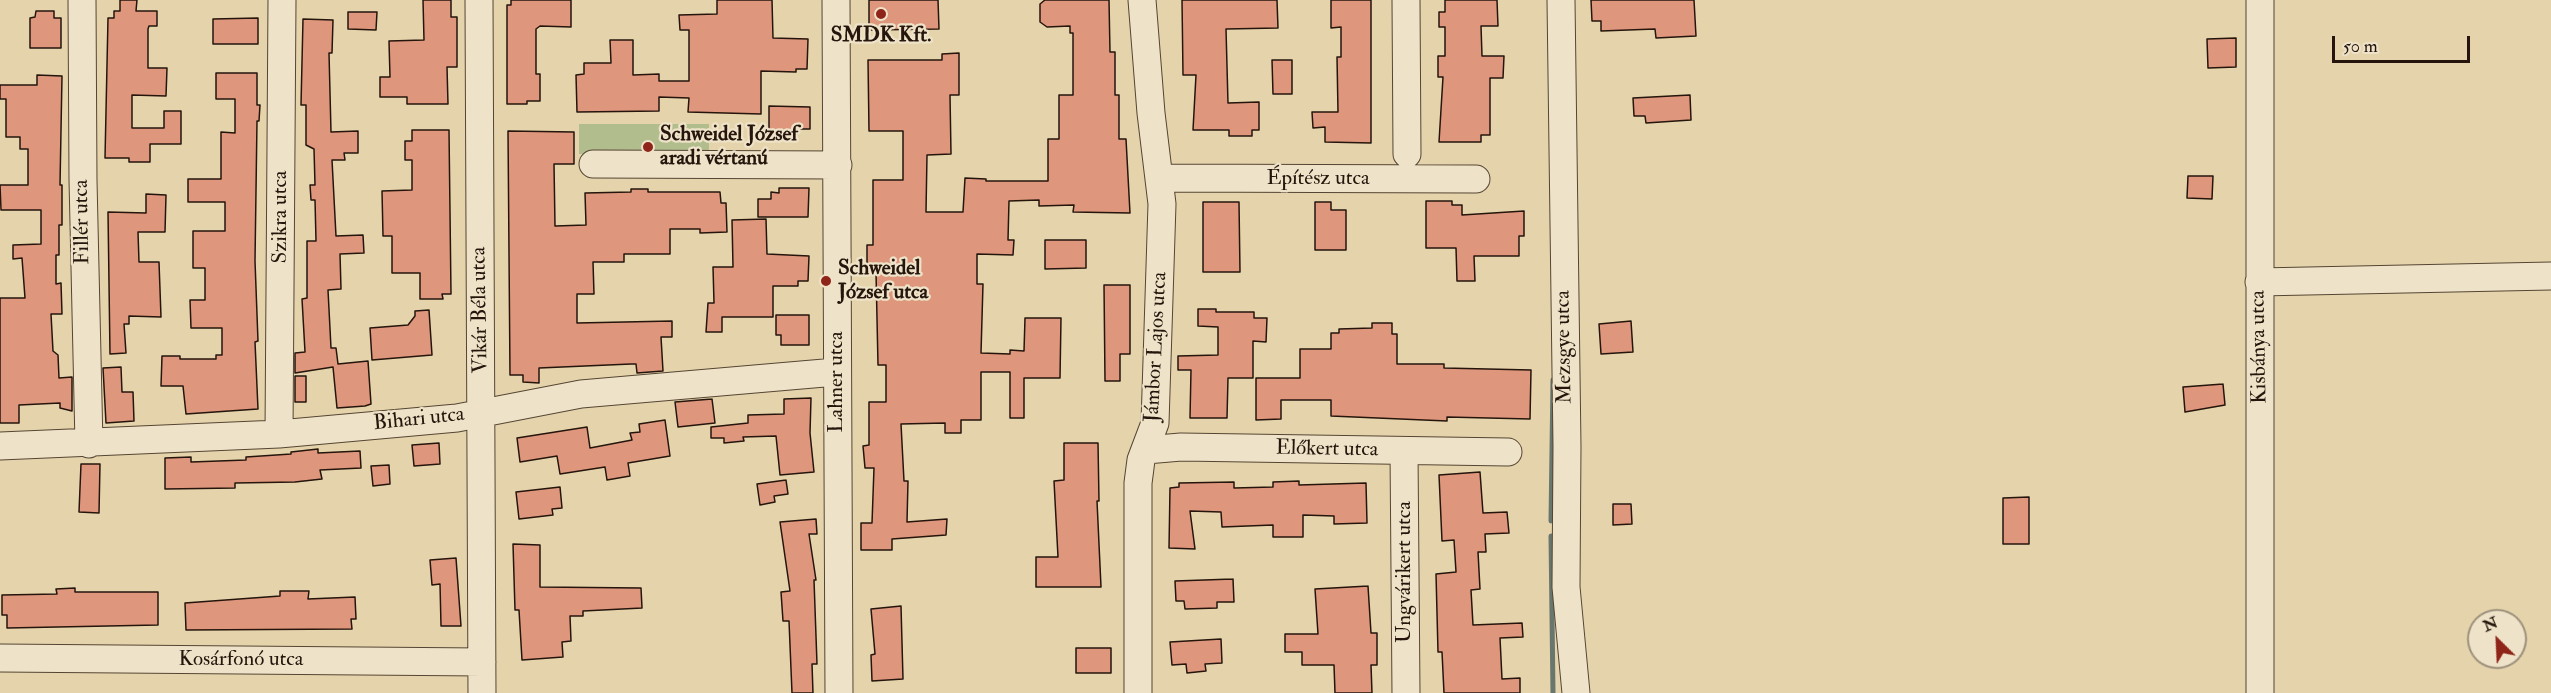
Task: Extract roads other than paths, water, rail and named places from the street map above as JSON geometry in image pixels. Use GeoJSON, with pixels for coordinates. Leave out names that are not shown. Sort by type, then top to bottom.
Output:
{"type":"FeatureCollection","features":[{"type":"Feature","properties":{"kind":"street","name":"Fillér utca"},"geometry":{"type":"LineString","coordinates":[[82,0],[83,191],[89,444]]}},
{"type":"Feature","properties":{"kind":"street","name":"Szikra utca"},"geometry":{"type":"LineString","coordinates":[[279,434],[282,0]]}},
{"type":"Feature","properties":{"kind":"street","name":"Vikár Béla utca"},"geometry":{"type":"LineString","coordinates":[[479,0],[482,693]]}},
{"type":"Feature","properties":{"kind":"street","name":"Lahner utca"},"geometry":{"type":"LineString","coordinates":[[836,0],[839,693]]}},
{"type":"Feature","properties":{"kind":"street","name":"Jámbor Lajos utca"},"geometry":{"type":"LineString","coordinates":[[1138,693],[1138,483],[1155,423],[1162,204],[1161,178],[1151,113],[1142,0]]}},
{"type":"Feature","properties":{"kind":"street"},"geometry":{"type":"LineString","coordinates":[[1406,0],[1407,154]]}},
{"type":"Feature","properties":{"kind":"street","name":"Mezsgye utca"},"geometry":{"type":"LineString","coordinates":[[1560,0],[1567,446],[1566,587],[1576,693]]}},
{"type":"Feature","properties":{"kind":"street","name":"Kisbánya utca"},"geometry":{"type":"LineString","coordinates":[[2260,0],[2260,693]]}},
{"type":"Feature","properties":{"kind":"street"},"geometry":{"type":"LineString","coordinates":[[593,164],[838,165]]}},
{"type":"Feature","properties":{"kind":"street","name":"Építész utca"},"geometry":{"type":"LineString","coordinates":[[1161,178],[1476,179]]}},
{"type":"Feature","properties":{"kind":"street"},"geometry":{"type":"LineString","coordinates":[[2259,282],[2551,276]]}},
{"type":"Feature","properties":{"kind":"street","name":"Bihari utca"},"geometry":{"type":"LineString","coordinates":[[0,446],[89,444],[279,434],[457,418],[580,394],[836,372]]}},
{"type":"Feature","properties":{"kind":"street","name":"Előkert utca"},"geometry":{"type":"LineString","coordinates":[[1146,450],[1181,447],[1508,452]]}},
{"type":"Feature","properties":{"kind":"street","name":"Ungvárikert utca"},"geometry":{"type":"LineString","coordinates":[[1404,451],[1406,693]]}},
{"type":"Feature","properties":{"kind":"street","name":"Kosárfonó utca"},"geometry":{"type":"LineString","coordinates":[[0,658],[483,662]]}},
{"type":"Feature","properties":{"kind":"waterway"},"geometry":{"type":"LineString","coordinates":[[1551,521],[1553,380]]}},
{"type":"Feature","properties":{"kind":"waterway"},"geometry":{"type":"LineString","coordinates":[[1551,536],[1553,693]]}},
{"type":"Feature","properties":{"kind":"place","name":"SMDK Kft."},"geometry":{"type":"Point","coordinates":[881,14]}},
{"type":"Feature","properties":{"kind":"place","name":"Schweidel József aradi vértanú"},"geometry":{"type":"Point","coordinates":[648,147]}},
{"type":"Feature","properties":{"kind":"place","name":"Schweidel József utca"},"geometry":{"type":"Point","coordinates":[826,281]}}]}
